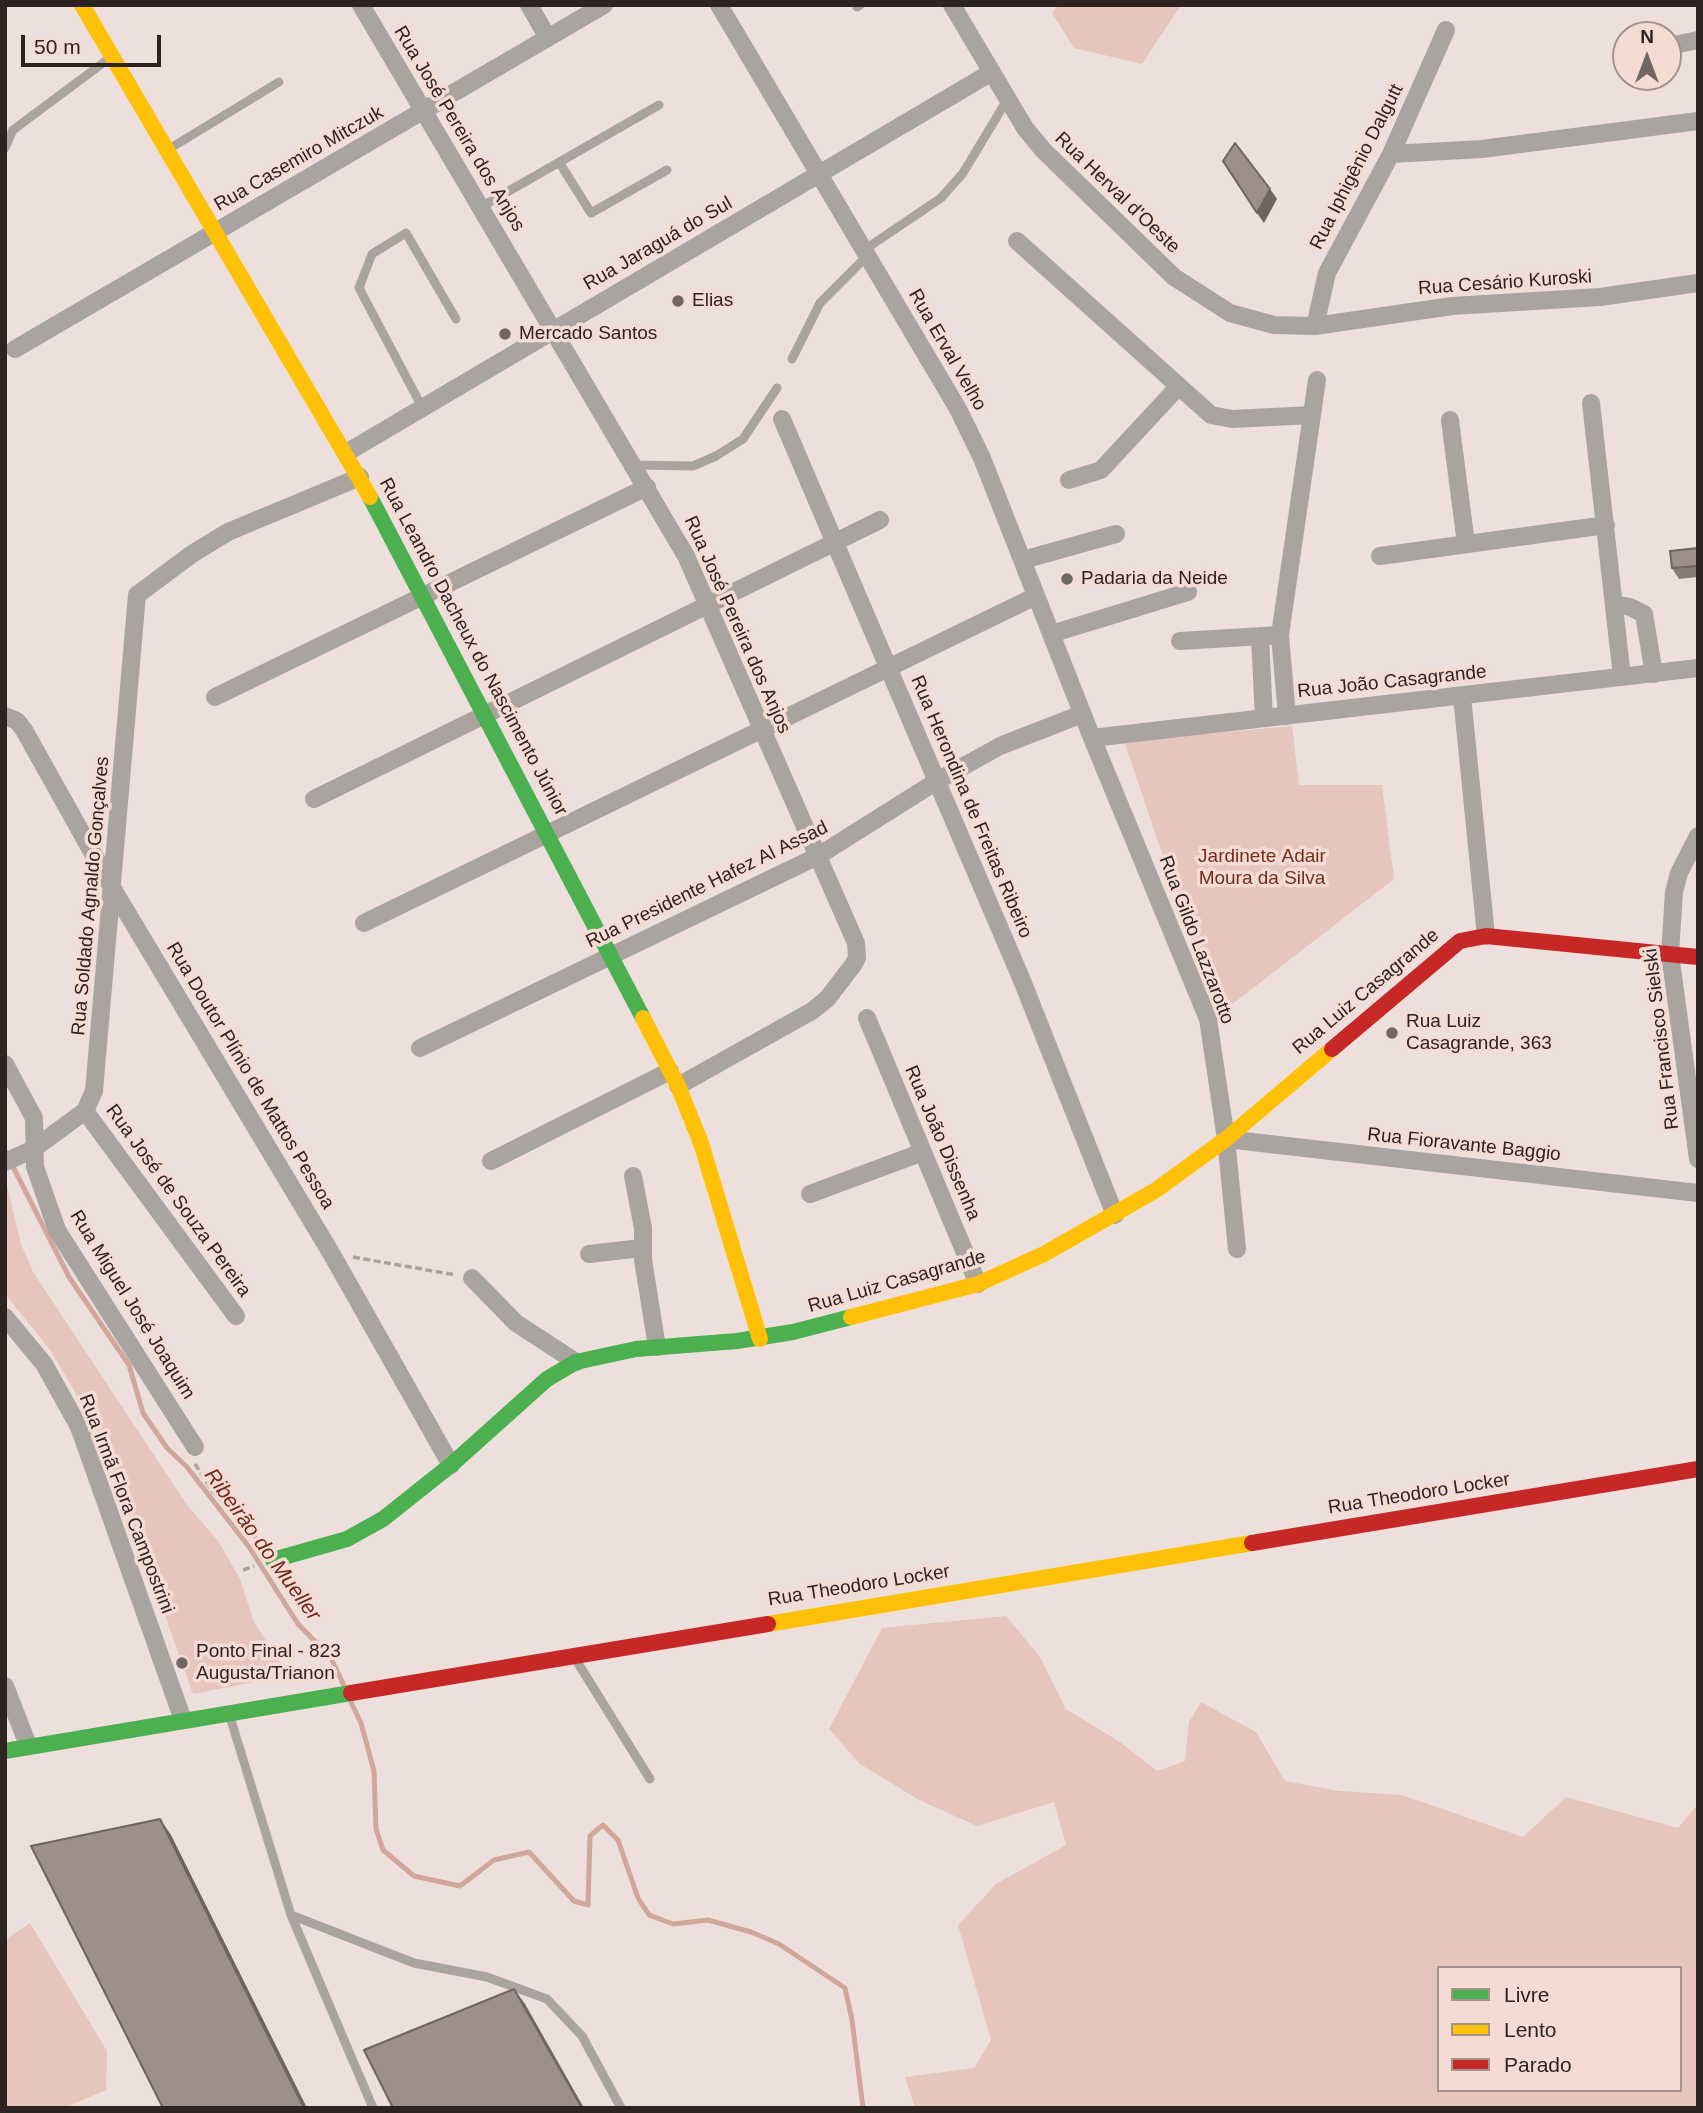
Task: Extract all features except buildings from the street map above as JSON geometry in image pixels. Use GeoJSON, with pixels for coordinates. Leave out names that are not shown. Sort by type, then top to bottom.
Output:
{"type":"FeatureCollection","features":[{"type":"Feature","properties":{"kind":"street","name":"Rua Leandro Dacheux do Nascimento Júnior"},"geometry":{"type":"LineString","coordinates":[[82,5],[360,477],[674,1078],[701,1143],[760,1339]]}},
{"type":"Feature","properties":{"kind":"street","name":"Rua José Pereira dos Anjos"},"geometry":{"type":"LineString","coordinates":[[361,5],[635,465],[686,556],[858,950],[853,965],[813,1011],[674,1078]]}},
{"type":"Feature","properties":{"kind":"street"},"geometry":{"type":"LineString","coordinates":[[529,5],[548,38]]}},
{"type":"Feature","properties":{"kind":"street","name":"Rua Casemiro Mitczuk"},"geometry":{"type":"LineString","coordinates":[[15,349],[604,5]]}},
{"type":"Feature","properties":{"kind":"street","name":"Rua Erval Velho"},"geometry":{"type":"LineString","coordinates":[[719,5],[972,434],[1092,738]]}},
{"type":"Feature","properties":{"kind":"street","name":"Rua Herval d'Oeste"},"geometry":{"type":"LineString","coordinates":[[952,5],[1025,128],[1043,150],[1190,290],[1211,304],[1251,321],[1274,325],[1315,326]]}},
{"type":"Feature","properties":{"kind":"street","name":"Rua Iphigênio Dalgutt"},"geometry":{"type":"LineString","coordinates":[[1315,326],[1318,301],[1327,273],[1391,154],[1446,30]]}},
{"type":"Feature","properties":{"kind":"street","name":"Rua Jaraguá do Sul"},"geometry":{"type":"LineString","coordinates":[[346,453],[992,72]]}},
{"type":"Feature","properties":{"kind":"street"},"geometry":{"type":"LineString","coordinates":[[1391,154],[1482,149],[1698,121]]}},
{"type":"Feature","properties":{"kind":"street"},"geometry":{"type":"LineString","coordinates":[[1017,241],[1203,410],[1221,418],[1312,415]]}},
{"type":"Feature","properties":{"kind":"street","name":"Rua Cesário Kuroski"},"geometry":{"type":"LineString","coordinates":[[1315,326],[1452,306],[1600,297],[1698,283]]}},
{"type":"Feature","properties":{"kind":"street"},"geometry":{"type":"LineString","coordinates":[[1287,716],[1280,635],[1317,380]]}},
{"type":"Feature","properties":{"kind":"street"},"geometry":{"type":"LineString","coordinates":[[1069,480],[1101,470],[1178,387]]}},
{"type":"Feature","properties":{"kind":"street"},"geometry":{"type":"LineString","coordinates":[[1591,402],[1622,677]]}},
{"type":"Feature","properties":{"kind":"street","name":"Rua Herondina de Freitas Ribeiro"},"geometry":{"type":"LineString","coordinates":[[782,419],[1021,978],[1115,1215]]}},
{"type":"Feature","properties":{"kind":"street"},"geometry":{"type":"LineString","coordinates":[[1450,420],[1466,544]]}},
{"type":"Feature","properties":{"kind":"street","name":"Rua Soldado Agnaldo Gonçalves"},"geometry":{"type":"LineString","coordinates":[[85,1111],[96,1080],[114,891],[135,602],[141,590],[228,532],[360,477]]}},
{"type":"Feature","properties":{"kind":"street"},"geometry":{"type":"LineString","coordinates":[[215,697],[647,487]]}},
{"type":"Feature","properties":{"kind":"street"},"geometry":{"type":"LineString","coordinates":[[314,799],[880,520]]}},
{"type":"Feature","properties":{"kind":"street"},"geometry":{"type":"LineString","coordinates":[[1380,556],[1605,525]]}},
{"type":"Feature","properties":{"kind":"street"},"geometry":{"type":"LineString","coordinates":[[1023,560],[1116,534]]}},
{"type":"Feature","properties":{"kind":"street"},"geometry":{"type":"LineString","coordinates":[[1051,634],[1188,592]]}},
{"type":"Feature","properties":{"kind":"street"},"geometry":{"type":"LineString","coordinates":[[364,923],[1036,596]]}},
{"type":"Feature","properties":{"kind":"street"},"geometry":{"type":"LineString","coordinates":[[1615,604],[1644,614],[1654,674]]}},
{"type":"Feature","properties":{"kind":"street"},"geometry":{"type":"LineString","coordinates":[[1180,640],[1280,635]]}},
{"type":"Feature","properties":{"kind":"street"},"geometry":{"type":"LineString","coordinates":[[1260,636],[1264,718]]}},
{"type":"Feature","properties":{"kind":"street","name":"Rua João Casagrande"},"geometry":{"type":"LineString","coordinates":[[1092,738],[1698,668]]}},
{"type":"Feature","properties":{"kind":"street"},"geometry":{"type":"LineString","coordinates":[[1462,696],[1486,936]]}},
{"type":"Feature","properties":{"kind":"street","name":"Rua Presidente Hafez Al Assad"},"geometry":{"type":"LineString","coordinates":[[420,1048],[818,856],[937,781],[1000,746],[1082,714]]}},
{"type":"Feature","properties":{"kind":"street","name":"Rua Doutor Plínio de Mattos Pessoa"},"geometry":{"type":"LineString","coordinates":[[5,716],[17,721],[24,730],[114,891],[331,1253],[452,1465]]}},
{"type":"Feature","properties":{"kind":"street","name":"Rua Gildo Lazzarotto"},"geometry":{"type":"LineString","coordinates":[[1092,738],[1208,1020],[1227,1139],[1237,1249]]}},
{"type":"Feature","properties":{"kind":"street","name":"Rua Francisco Sielski"},"geometry":{"type":"LineString","coordinates":[[1698,836],[1679,873],[1674,892],[1671,954],[1698,1159]]}},
{"type":"Feature","properties":{"kind":"street","name":"Rua Luiz Casagrande"},"geometry":{"type":"LineString","coordinates":[[273,1560],[327,1546],[366,1530],[452,1465],[547,1379],[576,1362],[657,1347],[760,1339],[829,1324],[978,1284],[1044,1254],[1115,1215],[1227,1139],[1460,941],[1486,936],[1698,957]]}},
{"type":"Feature","properties":{"kind":"street","name":"Rua João Dissenha"},"geometry":{"type":"LineString","coordinates":[[867,1018],[978,1284]]}},
{"type":"Feature","properties":{"kind":"street","name":"Rua Miguel José Joaquim"},"geometry":{"type":"LineString","coordinates":[[5,1064],[34,1118],[19,1156],[35,1167],[58,1230],[195,1447]]}},
{"type":"Feature","properties":{"kind":"street"},"geometry":{"type":"LineString","coordinates":[[491,1161],[674,1078]]}},
{"type":"Feature","properties":{"kind":"street"},"geometry":{"type":"LineString","coordinates":[[19,1156],[85,1111]]}},
{"type":"Feature","properties":{"kind":"street","name":"Rua José de Souza Pereira"},"geometry":{"type":"LineString","coordinates":[[85,1111],[236,1316]]}},
{"type":"Feature","properties":{"kind":"street","name":"Rua Fioravante Baggio"},"geometry":{"type":"LineString","coordinates":[[1227,1139],[1698,1193]]}},
{"type":"Feature","properties":{"kind":"street"},"geometry":{"type":"LineString","coordinates":[[810,1194],[923,1152]]}},
{"type":"Feature","properties":{"kind":"street"},"geometry":{"type":"LineString","coordinates":[[632,1176],[643,1228],[642,1248],[657,1347]]}},
{"type":"Feature","properties":{"kind":"street"},"geometry":{"type":"LineString","coordinates":[[589,1254],[642,1248]]}},
{"type":"Feature","properties":{"kind":"street"},"geometry":{"type":"LineString","coordinates":[[472,1278],[516,1323],[576,1362]]}},
{"type":"Feature","properties":{"kind":"street","name":"Rua Irmã Flora Campostrini"},"geometry":{"type":"LineString","coordinates":[[5,1317],[44,1364],[79,1427],[183,1720]]}},
{"type":"Feature","properties":{"kind":"street","name":"Rua Theodoro Locker"},"geometry":{"type":"LineString","coordinates":[[5,1749],[1698,1469]]}},
{"type":"Feature","properties":{"kind":"street"},"geometry":{"type":"LineString","coordinates":[[5,1686],[28,1745]]}},
{"type":"Feature","properties":{"kind":"lane"},"geometry":{"type":"LineString","coordinates":[[5,149],[13,130],[112,56]]}},
{"type":"Feature","properties":{"kind":"lane"},"geometry":{"type":"LineString","coordinates":[[167,150],[279,82]]}},
{"type":"Feature","properties":{"kind":"lane"},"geometry":{"type":"LineString","coordinates":[[792,359],[820,303],[866,253],[941,198],[963,173],[1008,99]]}},
{"type":"Feature","properties":{"kind":"lane"},"geometry":{"type":"LineString","coordinates":[[481,208],[659,105]]}},
{"type":"Feature","properties":{"kind":"lane"},"geometry":{"type":"LineString","coordinates":[[559,162],[591,213],[667,170]]}},
{"type":"Feature","properties":{"kind":"lane"},"geometry":{"type":"LineString","coordinates":[[422,407],[359,288],[372,254],[406,233],[456,318]]}},
{"type":"Feature","properties":{"kind":"lane"},"geometry":{"type":"LineString","coordinates":[[635,465],[693,466],[716,456],[743,439],[777,388]]}},
{"type":"Feature","properties":{"kind":"lane"},"geometry":{"type":"LineString","coordinates":[[573,1655],[650,1779]]}},
{"type":"Feature","properties":{"kind":"lane"},"geometry":{"type":"LineString","coordinates":[[228,1712],[291,1915],[373,2108]]}},
{"type":"Feature","properties":{"kind":"lane"},"geometry":{"type":"LineString","coordinates":[[291,1915],[414,1963],[487,1977],[547,1998],[582,2036],[621,2108]]}},
{"type":"Feature","properties":{"kind":"path"},"geometry":{"type":"LineString","coordinates":[[331,1253],[472,1278]]}},
{"type":"Feature","properties":{"kind":"path"},"geometry":{"type":"LineString","coordinates":[[195,1447],[195,1466],[212,1491],[240,1518],[273,1560]]}},
{"type":"Feature","properties":{"kind":"green space"},"geometry":{"type":"Polygon","coordinates":[[[1058,5],[1181,5],[1142,64],[1074,48],[1052,13],[1058,5]]]}},
{"type":"Feature","properties":{"kind":"green space","name":"Jardinete Adair Moura da Silva"},"geometry":{"type":"Polygon","coordinates":[[[1292,726],[1299,785],[1382,785],[1394,879],[1217,1016],[1124,741],[1292,726]]]}},
{"type":"Feature","properties":{"kind":"green space"},"geometry":{"type":"Polygon","coordinates":[[[5,1177],[21,1244],[33,1272],[187,1505],[219,1542],[240,1579],[254,1622],[289,1675],[193,1694],[102,1439],[51,1351],[5,1294],[5,1177]]]}},
{"type":"Feature","properties":{"kind":"green space"},"geometry":{"type":"Polygon","coordinates":[[[1006,1616],[1040,1657],[1066,1709],[1120,1742],[1157,1771],[1185,1761],[1189,1722],[1201,1702],[1256,1732],[1285,1781],[1339,1791],[1402,1795],[1523,1837],[1566,1797],[1678,1828],[1698,1804],[1698,2108],[915,2108],[905,2077],[974,2068],[991,2040],[958,1925],[996,1884],[1066,1845],[1054,1802],[977,1826],[919,1800],[860,1764],[829,1729],[882,1628],[1006,1616]]]}},
{"type":"Feature","properties":{"kind":"green space"},"geometry":{"type":"Polygon","coordinates":[[[30,1923],[107,2051],[106,2090],[64,2108],[5,2108],[5,1940],[30,1923]]]}},
{"type":"Feature","properties":{"kind":"waterway","name":"Ribeirão do Mueller"},"geometry":{"type":"LineString","coordinates":[[5,1151],[69,1277],[129,1365],[143,1413],[167,1448],[187,1467],[249,1547],[298,1624],[331,1658],[345,1688]]}},
{"type":"Feature","properties":{"kind":"waterway","name":"Ribeirão do Mueller"},"geometry":{"type":"LineString","coordinates":[[350,1700],[361,1723],[374,1771],[376,1829],[383,1850],[414,1876],[460,1886],[494,1860],[529,1852],[574,1901],[588,1905],[590,1836],[603,1825],[618,1840],[638,1898],[649,1915],[673,1924],[708,1920],[751,1932],[779,1944],[845,1988],[852,2020],[863,2108]]}},
{"type":"Feature","properties":{"kind":"traffic: fast"},"geometry":{"type":"LineString","coordinates":[[370,497],[643,1018]]}},
{"type":"Feature","properties":{"kind":"traffic: fast"},"geometry":{"type":"LineString","coordinates":[[273,1560],[347,1539],[383,1519],[451,1465],[547,1379],[576,1362],[636,1349],[737,1341],[793,1332],[851,1317]]}},
{"type":"Feature","properties":{"kind":"traffic: fast"},"geometry":{"type":"LineString","coordinates":[[5,1751],[351,1693]]}},
{"type":"Feature","properties":{"kind":"traffic: slow"},"geometry":{"type":"LineString","coordinates":[[82,5],[370,497]]}},
{"type":"Feature","properties":{"kind":"traffic: slow"},"geometry":{"type":"LineString","coordinates":[[643,1018],[678,1086],[701,1143],[760,1339]]}},
{"type":"Feature","properties":{"kind":"traffic: slow"},"geometry":{"type":"LineString","coordinates":[[851,1317],[978,1284],[1044,1254],[1156,1190],[1226,1139],[1332,1049]]}},
{"type":"Feature","properties":{"kind":"traffic: slow"},"geometry":{"type":"LineString","coordinates":[[768,1624],[1252,1543]]}},
{"type":"Feature","properties":{"kind":"traffic: jam"},"geometry":{"type":"LineString","coordinates":[[1332,1049],[1460,941],[1486,936],[1698,957]]}},
{"type":"Feature","properties":{"kind":"traffic: jam"},"geometry":{"type":"LineString","coordinates":[[1252,1543],[1698,1469]]}},
{"type":"Feature","properties":{"kind":"traffic: jam"},"geometry":{"type":"LineString","coordinates":[[351,1693],[768,1624]]}},
{"type":"Feature","properties":{"kind":"place","name":"Elias"},"geometry":{"type":"Point","coordinates":[678,301]}},
{"type":"Feature","properties":{"kind":"place","name":"Mercado Santos"},"geometry":{"type":"Point","coordinates":[505,334]}},
{"type":"Feature","properties":{"kind":"place","name":"Padaria da Neide"},"geometry":{"type":"Point","coordinates":[1067,579]}},
{"type":"Feature","properties":{"kind":"place","name":"Rua Luiz Casagrande, 363"},"geometry":{"type":"Point","coordinates":[1392,1033]}},
{"type":"Feature","properties":{"kind":"place","name":"Ponto Final - 823 Augusta/Trianon"},"geometry":{"type":"Point","coordinates":[182,1663]}}]}
